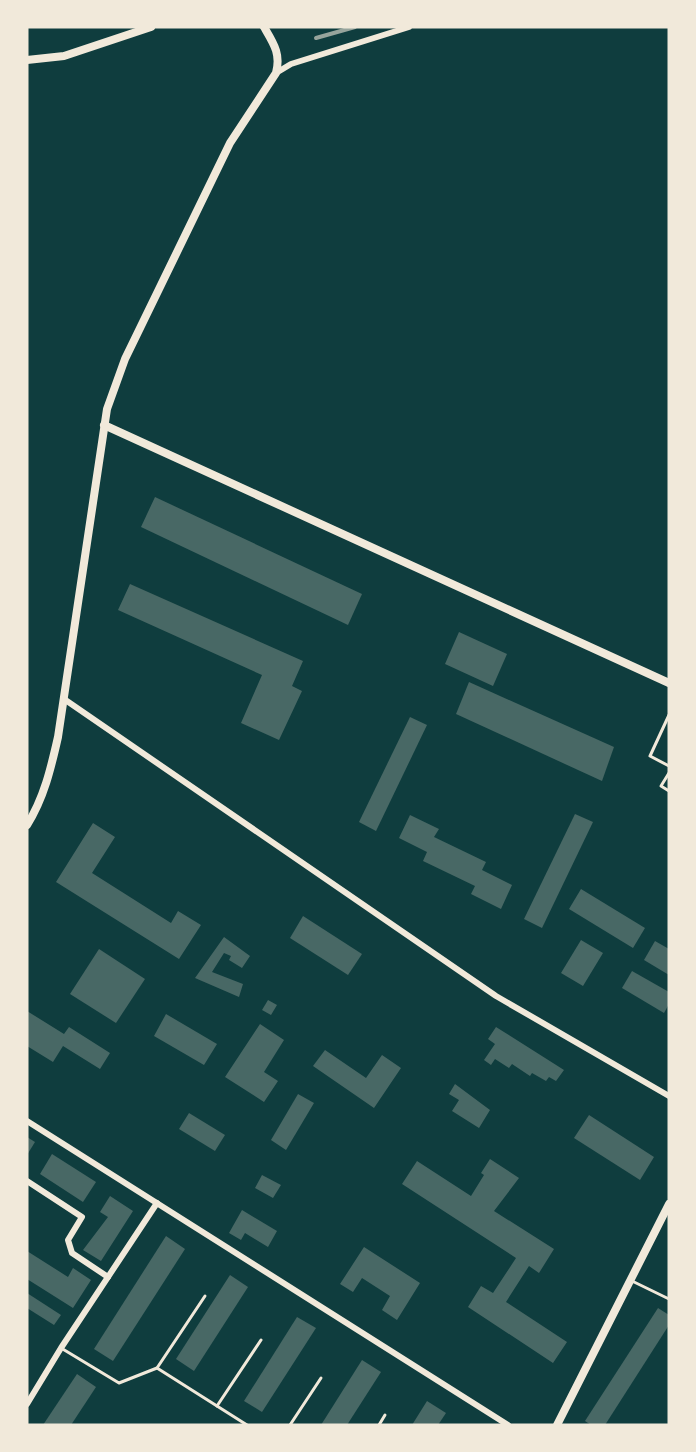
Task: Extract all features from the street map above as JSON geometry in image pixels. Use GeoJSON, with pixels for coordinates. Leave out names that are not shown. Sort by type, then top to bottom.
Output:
{"type":"FeatureCollection","features":[{"type":"Feature","properties":{"kind":"street"},"geometry":{"type":"LineString","coordinates":[[27,60],[64,56],[151,27]]}},
{"type":"Feature","properties":{"kind":"street"},"geometry":{"type":"LineString","coordinates":[[276,73],[291,64],[409,27]]}},
{"type":"Feature","properties":{"kind":"street"},"geometry":{"type":"LineString","coordinates":[[27,825],[40,802],[50,775],[64,699],[104,426],[111,394],[125,359],[225,154],[242,123],[276,73],[279,60],[278,51],[264,29]]}},
{"type":"Feature","properties":{"kind":"street"},"geometry":{"type":"LineString","coordinates":[[104,426],[669,683]]}},
{"type":"Feature","properties":{"kind":"street"},"geometry":{"type":"LineString","coordinates":[[64,699],[496,996],[669,1096]]}},
{"type":"Feature","properties":{"kind":"street"},"geometry":{"type":"LineString","coordinates":[[27,1121],[508,1425]]}},
{"type":"Feature","properties":{"kind":"street"},"geometry":{"type":"LineString","coordinates":[[27,1181],[82,1217],[68,1240],[72,1253],[108,1277]]}},
{"type":"Feature","properties":{"kind":"street"},"geometry":{"type":"LineString","coordinates":[[27,1404],[61,1348],[157,1203]]}},
{"type":"Feature","properties":{"kind":"street"},"geometry":{"type":"LineString","coordinates":[[557,1425],[669,1204]]}},
{"type":"Feature","properties":{"kind":"lane"},"geometry":{"type":"LineString","coordinates":[[669,715],[650,756],[669,766]]}},
{"type":"Feature","properties":{"kind":"lane"},"geometry":{"type":"LineString","coordinates":[[669,773],[661,786],[669,791]]}},
{"type":"Feature","properties":{"kind":"lane"},"geometry":{"type":"LineString","coordinates":[[631,1280],[669,1299]]}},
{"type":"Feature","properties":{"kind":"lane"},"geometry":{"type":"LineString","coordinates":[[61,1348],[119,1383],[157,1368],[206,1296]]}},
{"type":"Feature","properties":{"kind":"lane"},"geometry":{"type":"LineString","coordinates":[[217,1406],[261,1340]]}},
{"type":"Feature","properties":{"kind":"lane"},"geometry":{"type":"LineString","coordinates":[[157,1368],[247,1425]]}},
{"type":"Feature","properties":{"kind":"lane"},"geometry":{"type":"LineString","coordinates":[[290,1425],[321,1378]]}},
{"type":"Feature","properties":{"kind":"lane"},"geometry":{"type":"LineString","coordinates":[[379,1425],[385,1415]]}},
{"type":"Feature","properties":{"kind":"building"},"geometry":{"type":"Polygon","coordinates":[[[155,497],[362,594],[348,625],[141,527],[155,497]]]}},
{"type":"Feature","properties":{"kind":"building"},"geometry":{"type":"Polygon","coordinates":[[[130,584],[303,661],[292,686],[302,691],[279,740],[241,723],[262,675],[118,610],[130,584]]]}},
{"type":"Feature","properties":{"kind":"building"},"geometry":{"type":"Polygon","coordinates":[[[459,632],[507,654],[493,686],[445,664],[459,632]]]}},
{"type":"Feature","properties":{"kind":"building"},"geometry":{"type":"Polygon","coordinates":[[[469,682],[614,747],[602,781],[456,714],[469,682]]]}},
{"type":"Feature","properties":{"kind":"building"},"geometry":{"type":"Polygon","coordinates":[[[410,717],[427,725],[376,831],[359,822],[410,717]]]}},
{"type":"Feature","properties":{"kind":"building"},"geometry":{"type":"Polygon","coordinates":[[[575,814],[593,822],[542,928],[524,919],[575,814]]]}},
{"type":"Feature","properties":{"kind":"building"},"geometry":{"type":"Polygon","coordinates":[[[410,815],[439,829],[434,837],[486,862],[482,870],[512,885],[501,909],[471,894],[475,886],[423,861],[427,852],[399,838],[410,815]]]}},
{"type":"Feature","properties":{"kind":"building"},"geometry":{"type":"Polygon","coordinates":[[[93,823],[115,837],[92,873],[171,923],[178,911],[201,925],[179,959],[56,882],[93,823]]]}},
{"type":"Feature","properties":{"kind":"building"},"geometry":{"type":"Polygon","coordinates":[[[581,889],[645,928],[633,948],[569,909],[581,889]]]}},
{"type":"Feature","properties":{"kind":"building"},"geometry":{"type":"Polygon","coordinates":[[[303,916],[362,954],[348,975],[290,938],[303,916]]]}},
{"type":"Feature","properties":{"kind":"building"},"geometry":{"type":"Polygon","coordinates":[[[224,937],[250,956],[242,968],[229,960],[231,956],[224,953],[212,972],[243,984],[239,997],[195,978],[224,937]]]}},
{"type":"Feature","properties":{"kind":"building"},"geometry":{"type":"Polygon","coordinates":[[[581,940],[603,953],[583,986],[561,973],[581,940]]]}},
{"type":"Feature","properties":{"kind":"building"},"geometry":{"type":"Polygon","coordinates":[[[655,941],[669,949],[669,975],[644,960],[655,941]]]}},
{"type":"Feature","properties":{"kind":"building"},"geometry":{"type":"Polygon","coordinates":[[[99,949],[145,979],[116,1023],[70,994],[99,949]]]}},
{"type":"Feature","properties":{"kind":"building"},"geometry":{"type":"Polygon","coordinates":[[[632,971],[669,992],[669,1004],[664,1013],[622,988],[632,971]]]}},
{"type":"Feature","properties":{"kind":"building"},"geometry":{"type":"Polygon","coordinates":[[[268,1000],[277,1005],[271,1015],[262,1010],[268,1000]]]}},
{"type":"Feature","properties":{"kind":"building"},"geometry":{"type":"Polygon","coordinates":[[[27,1011],[64,1034],[69,1027],[110,1053],[100,1069],[63,1046],[53,1062],[27,1046],[27,1011]]]}},
{"type":"Feature","properties":{"kind":"building"},"geometry":{"type":"Polygon","coordinates":[[[166,1014],[217,1044],[204,1065],[154,1036],[166,1014]]]}},
{"type":"Feature","properties":{"kind":"building"},"geometry":{"type":"Polygon","coordinates":[[[260,1024],[284,1040],[264,1072],[278,1081],[264,1102],[225,1077],[260,1024]]]}},
{"type":"Feature","properties":{"kind":"building"},"geometry":{"type":"Polygon","coordinates":[[[496,1027],[564,1070],[556,1081],[549,1077],[546,1081],[532,1073],[530,1076],[512,1064],[509,1068],[495,1059],[491,1065],[484,1060],[495,1044],[488,1039],[496,1027]]]}},
{"type":"Feature","properties":{"kind":"building"},"geometry":{"type":"Polygon","coordinates":[[[325,1050],[366,1078],[382,1055],[401,1068],[374,1108],[313,1066],[325,1050]]]}},
{"type":"Feature","properties":{"kind":"building"},"geometry":{"type":"Polygon","coordinates":[[[455,1084],[490,1110],[479,1128],[452,1111],[459,1100],[449,1094],[455,1084]]]}},
{"type":"Feature","properties":{"kind":"building"},"geometry":{"type":"Polygon","coordinates":[[[298,1094],[314,1103],[286,1150],[271,1140],[298,1094]]]}},
{"type":"Feature","properties":{"kind":"building"},"geometry":{"type":"Polygon","coordinates":[[[189,1113],[225,1135],[215,1151],[179,1129],[189,1113]]]}},
{"type":"Feature","properties":{"kind":"building"},"geometry":{"type":"Polygon","coordinates":[[[589,1115],[654,1157],[640,1180],[574,1138],[589,1115]]]}},
{"type":"Feature","properties":{"kind":"building"},"geometry":{"type":"Polygon","coordinates":[[[27,1137],[35,1142],[27,1155],[27,1137]]]}},
{"type":"Feature","properties":{"kind":"building"},"geometry":{"type":"Polygon","coordinates":[[[52,1154],[96,1182],[83,1202],[40,1174],[52,1154]]]}},
{"type":"Feature","properties":{"kind":"building"},"geometry":{"type":"Polygon","coordinates":[[[490,1159],[519,1178],[494,1211],[554,1249],[539,1273],[529,1266],[506,1302],[567,1342],[553,1363],[468,1307],[481,1286],[493,1293],[516,1258],[402,1184],[417,1161],[471,1196],[484,1175],[481,1173],[490,1159]]]}},
{"type":"Feature","properties":{"kind":"building"},"geometry":{"type":"Polygon","coordinates":[[[262,1175],[281,1185],[273,1198],[255,1188],[262,1175]]]}},
{"type":"Feature","properties":{"kind":"building"},"geometry":{"type":"Polygon","coordinates":[[[110,1196],[133,1211],[101,1261],[83,1250],[108,1217],[100,1212],[110,1196]]]}},
{"type":"Feature","properties":{"kind":"building"},"geometry":{"type":"Polygon","coordinates":[[[242,1210],[277,1231],[268,1247],[245,1233],[241,1240],[229,1233],[242,1210]]]}},
{"type":"Feature","properties":{"kind":"building"},"geometry":{"type":"Polygon","coordinates":[[[166,1236],[185,1249],[113,1361],[94,1349],[166,1236]]]}},
{"type":"Feature","properties":{"kind":"building"},"geometry":{"type":"Polygon","coordinates":[[[364,1247],[420,1283],[397,1320],[382,1310],[390,1296],[362,1278],[353,1292],[340,1284],[364,1247]]]}},
{"type":"Feature","properties":{"kind":"building"},"geometry":{"type":"Polygon","coordinates":[[[27,1251],[68,1277],[73,1268],[91,1280],[73,1308],[27,1279],[27,1251]]]}},
{"type":"Feature","properties":{"kind":"building"},"geometry":{"type":"Polygon","coordinates":[[[230,1275],[248,1287],[194,1371],[176,1359],[230,1275]]]}},
{"type":"Feature","properties":{"kind":"building"},"geometry":{"type":"Polygon","coordinates":[[[27,1293],[61,1315],[54,1325],[27,1308],[27,1293]]]}},
{"type":"Feature","properties":{"kind":"building"},"geometry":{"type":"Polygon","coordinates":[[[658,1308],[669,1315],[669,1325],[605,1425],[591,1425],[585,1421],[658,1308]]]}},
{"type":"Feature","properties":{"kind":"building"},"geometry":{"type":"Polygon","coordinates":[[[297,1317],[316,1328],[262,1412],[244,1401],[297,1317]]]}},
{"type":"Feature","properties":{"kind":"building"},"geometry":{"type":"Polygon","coordinates":[[[362,1360],[381,1372],[347,1425],[321,1425],[362,1360]]]}},
{"type":"Feature","properties":{"kind":"building"},"geometry":{"type":"Polygon","coordinates":[[[77,1374],[96,1387],[71,1425],[43,1425],[77,1374]]]}},
{"type":"Feature","properties":{"kind":"building"},"geometry":{"type":"Polygon","coordinates":[[[427,1401],[446,1413],[438,1425],[412,1425],[427,1401]]]}},
{"type":"Feature","properties":{"kind":"railway"},"geometry":{"type":"LineString","coordinates":[[316,38],[355,27]]}}]}
